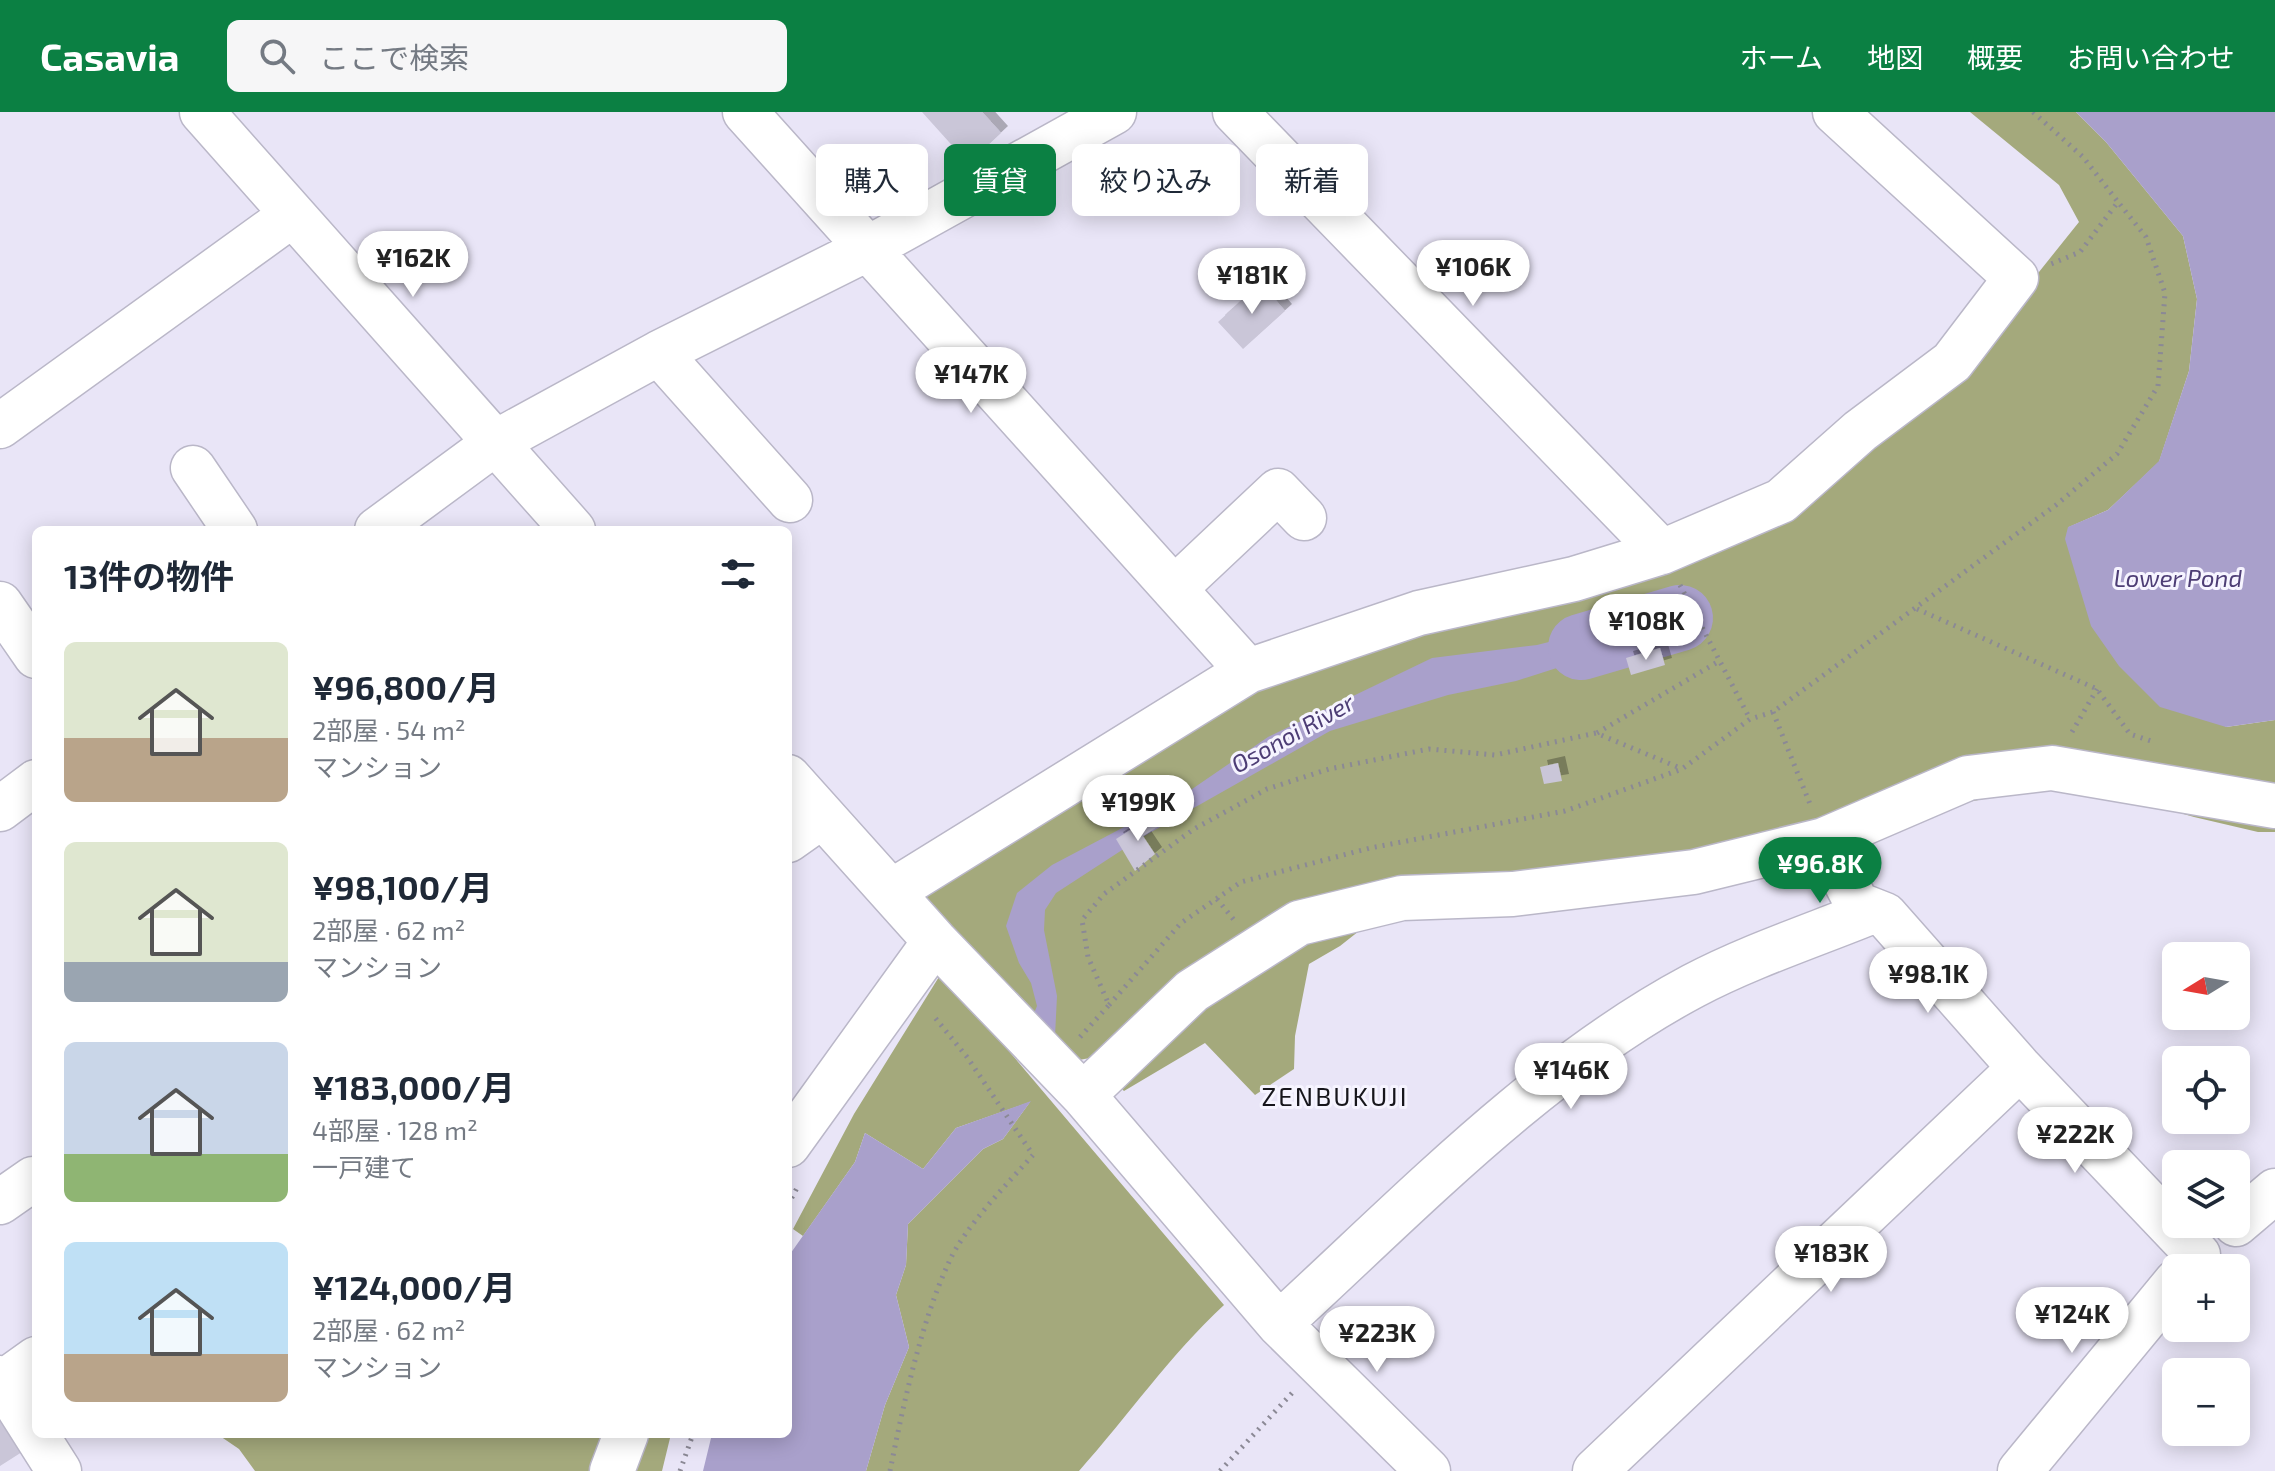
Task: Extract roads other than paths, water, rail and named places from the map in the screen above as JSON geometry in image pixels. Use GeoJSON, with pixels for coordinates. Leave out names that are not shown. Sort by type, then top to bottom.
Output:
{"type":"FeatureCollection","features":[{"type":"Feature","properties":{"kind":"street"},"geometry":{"type":"LineString","coordinates":[[202,112],[498,441],[570,526]]}},
{"type":"Feature","properties":{"kind":"street"},"geometry":{"type":"LineString","coordinates":[[745,112],[1248,671]]}},
{"type":"Feature","properties":{"kind":"street"},"geometry":{"type":"LineString","coordinates":[[382,526],[498,441],[659,353],[867,249],[1114,112]]}},
{"type":"Feature","properties":{"kind":"street"},"geometry":{"type":"LineString","coordinates":[[1235,112],[1662,552]]}},
{"type":"Feature","properties":{"kind":"street"},"geometry":{"type":"LineString","coordinates":[[891,892],[1248,671],[1419,613],[1574,579],[1662,552],[1781,501],[1860,431],[1952,362],[2016,278],[1835,112]]}},
{"type":"Feature","properties":{"kind":"street"},"geometry":{"type":"LineString","coordinates":[[0,426],[292,215]]}},
{"type":"Feature","properties":{"kind":"street"},"geometry":{"type":"LineString","coordinates":[[659,353],[790,500]]}},
{"type":"Feature","properties":{"kind":"street"},"geometry":{"type":"LineString","coordinates":[[193,468],[232,526]]}},
{"type":"Feature","properties":{"kind":"street"},"geometry":{"type":"LineString","coordinates":[[1174,589],[1278,491],[1304,518]]}},
{"type":"Feature","properties":{"kind":"street"},"geometry":{"type":"LineString","coordinates":[[0,604],[32,650]]}},
{"type":"Feature","properties":{"kind":"street"},"geometry":{"type":"LineString","coordinates":[[1069,1080],[1192,991],[1299,923],[1402,898],[1513,894],[1694,872],[1824,840],[1968,778],[2052,768],[2275,806]]}},
{"type":"Feature","properties":{"kind":"street"},"geometry":{"type":"LineString","coordinates":[[0,809],[32,785]]}},
{"type":"Feature","properties":{"kind":"street"},"geometry":{"type":"LineString","coordinates":[[792,789],[805,828],[891,892],[1069,1080],[1279,1324],[1428,1471]]}},
{"type":"Feature","properties":{"kind":"street"},"geometry":{"type":"LineString","coordinates":[[1824,840],[1857,904],[1885,915],[2020,1068],[2175,1254]]}},
{"type":"Feature","properties":{"kind":"street"},"geometry":{"type":"LineString","coordinates":[[1279,1324],[1503,1121],[1594,1049],[1694,986],[1873,911]]}},
{"type":"Feature","properties":{"kind":"street"},"geometry":{"type":"LineString","coordinates":[[794,1163],[935,941]]}},
{"type":"Feature","properties":{"kind":"street"},"geometry":{"type":"LineString","coordinates":[[1595,1471],[2020,1068]]}},
{"type":"Feature","properties":{"kind":"street"},"geometry":{"type":"LineString","coordinates":[[2250,1212],[2275,1191]]}},
{"type":"Feature","properties":{"kind":"street"},"geometry":{"type":"LineString","coordinates":[[2203,1254],[2221,1238]]}},
{"type":"Feature","properties":{"kind":"street"},"geometry":{"type":"LineString","coordinates":[[2020,1471],[2162,1299]]}},
{"type":"Feature","properties":{"kind":"street"},"geometry":{"type":"LineString","coordinates":[[10,1376],[32,1419]]}},
{"type":"Feature","properties":{"kind":"street"},"geometry":{"type":"LineString","coordinates":[[42,1438],[59,1471]]}},
{"type":"Feature","properties":{"kind":"water","name":"Lower Pond"},"geometry":{"type":"Polygon","coordinates":[[[2076,112],[2275,112],[2275,720],[2226,727],[2160,707],[2119,666],[2091,626],[2065,539],[2068,527],[2108,510],[2159,461],[2189,371],[2197,299],[2183,236],[2106,142],[2076,112]]]}},
{"type":"Feature","properties":{"kind":"water"},"geometry":{"type":"Polygon","coordinates":[[[1667,612],[1672,631],[1516,681],[1448,695],[1330,731],[1139,839],[1056,893],[1045,910],[1044,930],[1057,996],[1055,1036],[1030,1023],[1037,1006],[1031,983],[1019,963],[1006,926],[1017,893],[1052,865],[1179,798],[1268,737],[1432,658],[1537,645],[1667,612]]]}},
{"type":"Feature","properties":{"kind":"water"},"geometry":{"type":"Polygon","coordinates":[[[1031,1101],[1003,1139],[983,1149],[908,1224],[906,1265],[896,1295],[909,1347],[885,1405],[866,1471],[703,1471],[711,1438],[792,1438],[792,1251],[855,1162],[865,1133],[923,1169],[956,1128],[1031,1101]]]}},
{"type":"Feature","properties":{"kind":"waterway","name":"Osonoi River"},"geometry":{"type":"LineString","coordinates":[[1581,647],[1680,618]]}},
{"type":"Feature","properties":{"kind":"district","name":"ZENBUKUJI"},"geometry":{"type":"Point","coordinates":[1335,1097]}}]}
